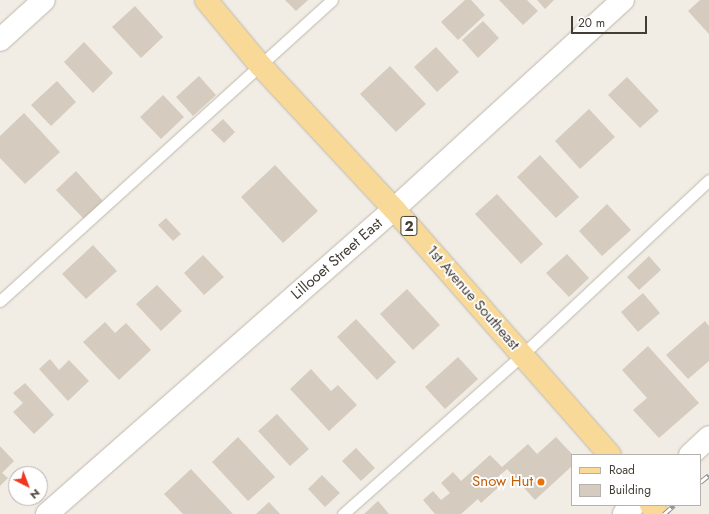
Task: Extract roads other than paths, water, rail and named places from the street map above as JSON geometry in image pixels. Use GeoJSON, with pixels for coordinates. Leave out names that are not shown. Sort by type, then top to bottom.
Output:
{"type":"FeatureCollection","features":[{"type":"Feature","properties":{"kind":"main road","name":"1st Avenue Southeast"},"geometry":{"type":"LineString","coordinates":[[206,0],[260,65],[394,209],[609,454]]}},
{"type":"Feature","properties":{"kind":"street"},"geometry":{"type":"LineString","coordinates":[[0,40],[44,0]]}},
{"type":"Feature","properties":{"kind":"street","name":"Lillooet Street East"},"geometry":{"type":"LineString","coordinates":[[47,514],[394,209],[623,0]]}},
{"type":"Feature","properties":{"kind":"street"},"geometry":{"type":"LineString","coordinates":[[691,454],[709,437]]}},
{"type":"Feature","properties":{"kind":"street"},"geometry":{"type":"LineString","coordinates":[[624,514],[633,506]]}},
{"type":"Feature","properties":{"kind":"lane"},"geometry":{"type":"LineString","coordinates":[[0,301],[332,0]]}},
{"type":"Feature","properties":{"kind":"lane"},"geometry":{"type":"LineString","coordinates":[[343,514],[522,355],[709,180]]}},
{"type":"Feature","properties":{"kind":"railway"},"geometry":{"type":"LineString","coordinates":[[701,481],[709,475]]}},
{"type":"Feature","properties":{"kind":"railway"},"geometry":{"type":"LineString","coordinates":[[664,514],[673,506]]}},
{"type":"Feature","properties":{"kind":"place","name":"Snow Hut"},"geometry":{"type":"Point","coordinates":[541,482]}}]}
